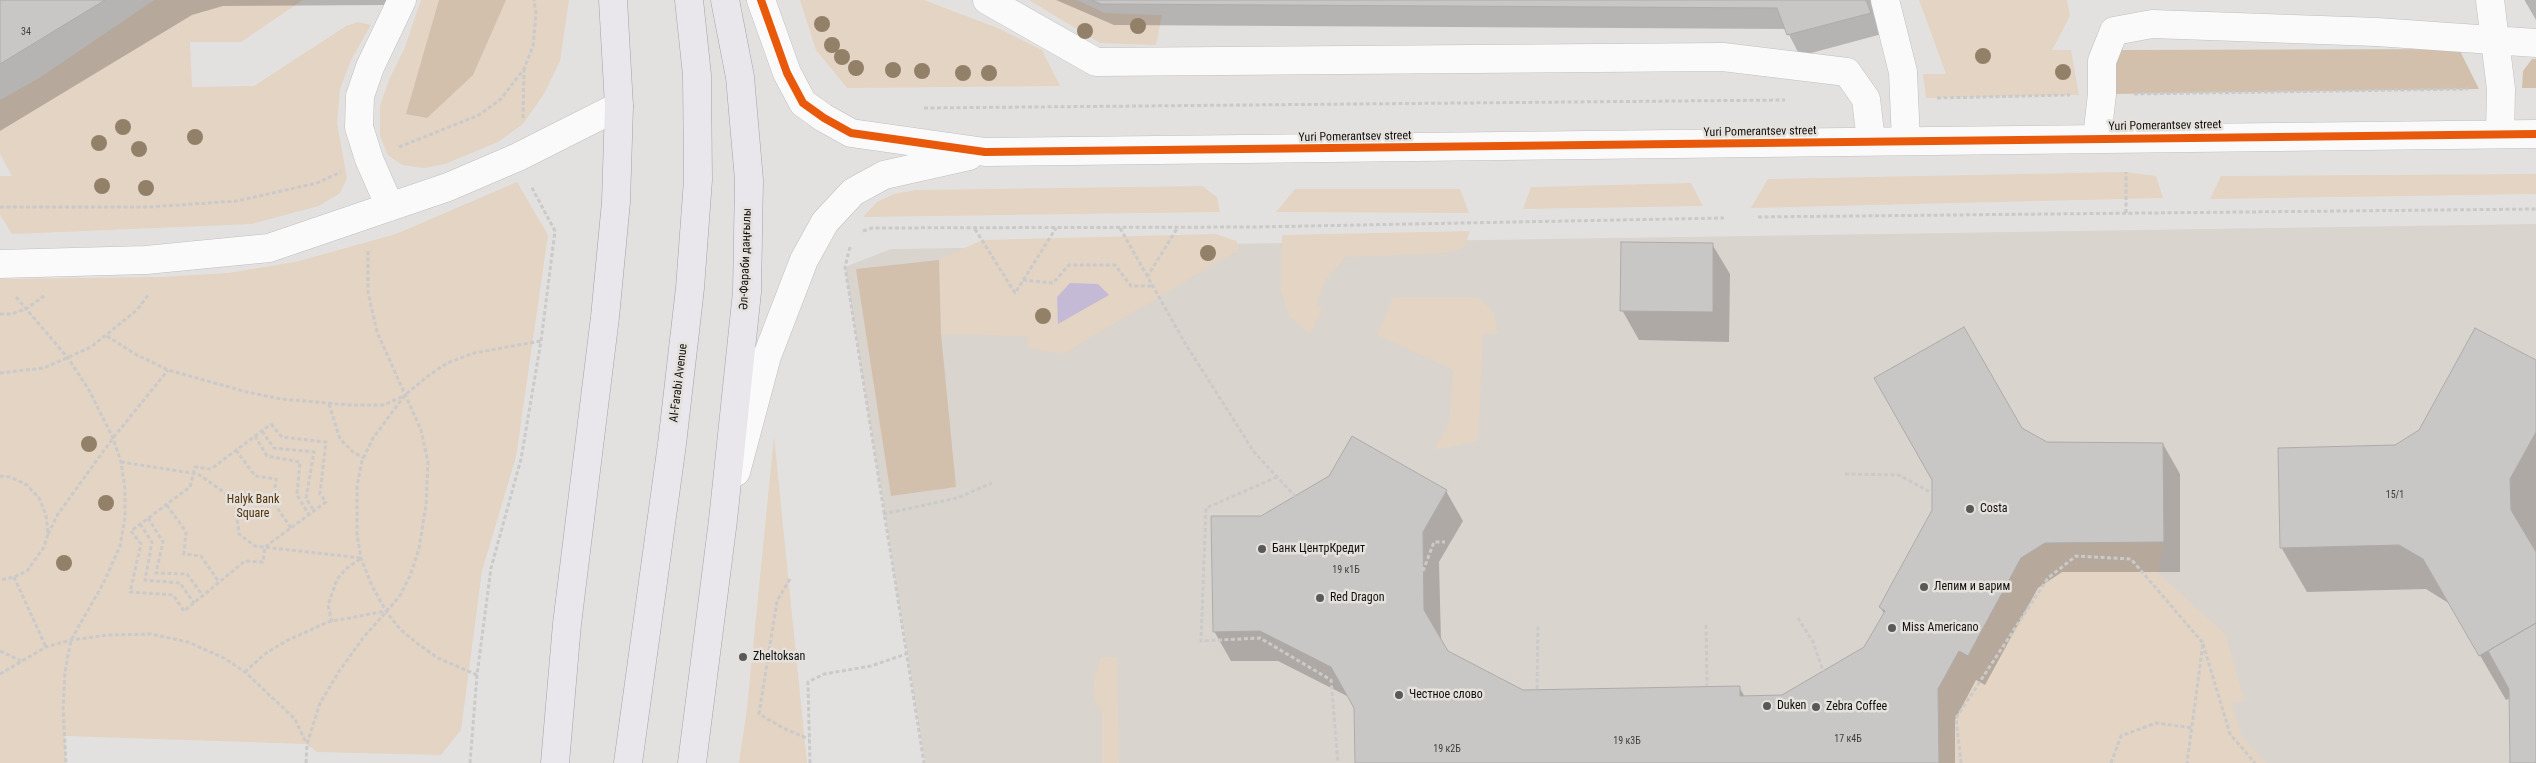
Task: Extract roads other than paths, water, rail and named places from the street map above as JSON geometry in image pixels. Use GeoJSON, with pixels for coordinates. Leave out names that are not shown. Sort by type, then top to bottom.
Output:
{"type":"FeatureCollection","features":[{"type":"Feature","properties":{"kind":"main road"},"geometry":{"type":"LineString","coordinates":[[555,763],[567,624],[606,317],[616,202],[618,106],[613,0]]}},
{"type":"Feature","properties":{"kind":"main road","name":"Al-Farabi Avenue"},"geometry":{"type":"LineString","coordinates":[[628,763],[672,444],[690,288],[698,180],[697,75],[689,0]]}},
{"type":"Feature","properties":{"kind":"main road","name":"Әл-Фараби даңғылы"},"geometry":{"type":"LineString","coordinates":[[723,520],[747,292],[749,180],[740,77],[725,0]]}},
{"type":"Feature","properties":{"kind":"main road"},"geometry":{"type":"LineString","coordinates":[[692,763],[723,520]]}},
{"type":"Feature","properties":{"kind":"main road"},"geometry":{"type":"LineString","coordinates":[[539,763],[567,624]]}},
{"type":"Feature","properties":{"kind":"street"},"geometry":{"type":"LineString","coordinates":[[390,208],[368,159],[359,127],[360,96],[370,67],[402,0]]}},
{"type":"Feature","properties":{"kind":"street"},"geometry":{"type":"LineString","coordinates":[[761,0],[787,73],[803,102],[824,118],[851,133],[985,152]]}},
{"type":"Feature","properties":{"kind":"street"},"geometry":{"type":"LineString","coordinates":[[987,0],[1096,62],[1723,57],[1848,72],[1866,99],[1871,141]]}},
{"type":"Feature","properties":{"kind":"street"},"geometry":{"type":"LineString","coordinates":[[1885,0],[1903,72],[1906,141]]}},
{"type":"Feature","properties":{"kind":"street"},"geometry":{"type":"LineString","coordinates":[[2490,0],[2501,89],[2500,134]]}},
{"type":"Feature","properties":{"kind":"street"},"geometry":{"type":"LineString","coordinates":[[2097,138],[2102,94],[2102,61],[2114,31],[2152,24],[2536,42]]}},
{"type":"Feature","properties":{"kind":"street"},"geometry":{"type":"LineString","coordinates":[[0,264],[146,260],[269,248],[448,187],[518,156],[618,106]]}},
{"type":"Feature","properties":{"kind":"street","name":"Yuri Pomerantsev street"},"geometry":{"type":"LineString","coordinates":[[985,152],[2536,134]]}},
{"type":"Feature","properties":{"kind":"street"},"geometry":{"type":"LineString","coordinates":[[723,520],[767,356],[804,260],[825,222],[853,192],[884,175],[985,152]]}},
{"type":"Feature","properties":{"kind":"place","name":"Costa"},"geometry":{"type":"Point","coordinates":[1970,509]}},
{"type":"Feature","properties":{"kind":"place","name":"Банк ЦентрКредит"},"geometry":{"type":"Point","coordinates":[1262,549]}},
{"type":"Feature","properties":{"kind":"place","name":"Лепим и варим"},"geometry":{"type":"Point","coordinates":[1924,587]}},
{"type":"Feature","properties":{"kind":"place","name":"Red Dragon"},"geometry":{"type":"Point","coordinates":[1320,598]}},
{"type":"Feature","properties":{"kind":"place","name":"Miss Americano"},"geometry":{"type":"Point","coordinates":[1892,628]}},
{"type":"Feature","properties":{"kind":"place","name":"Zheltoksan"},"geometry":{"type":"Point","coordinates":[743,657]}},
{"type":"Feature","properties":{"kind":"place","name":"Честное слово"},"geometry":{"type":"Point","coordinates":[1399,695]}},
{"type":"Feature","properties":{"kind":"place","name":"Duken"},"geometry":{"type":"Point","coordinates":[1767,706]}},
{"type":"Feature","properties":{"kind":"place","name":"Zebra Coffee"},"geometry":{"type":"Point","coordinates":[1816,707]}},
{"type":"Feature","properties":{"kind":"park label","name":"Halyk Bank Square"},"geometry":{"type":"Point","coordinates":[253,507]}}]}
